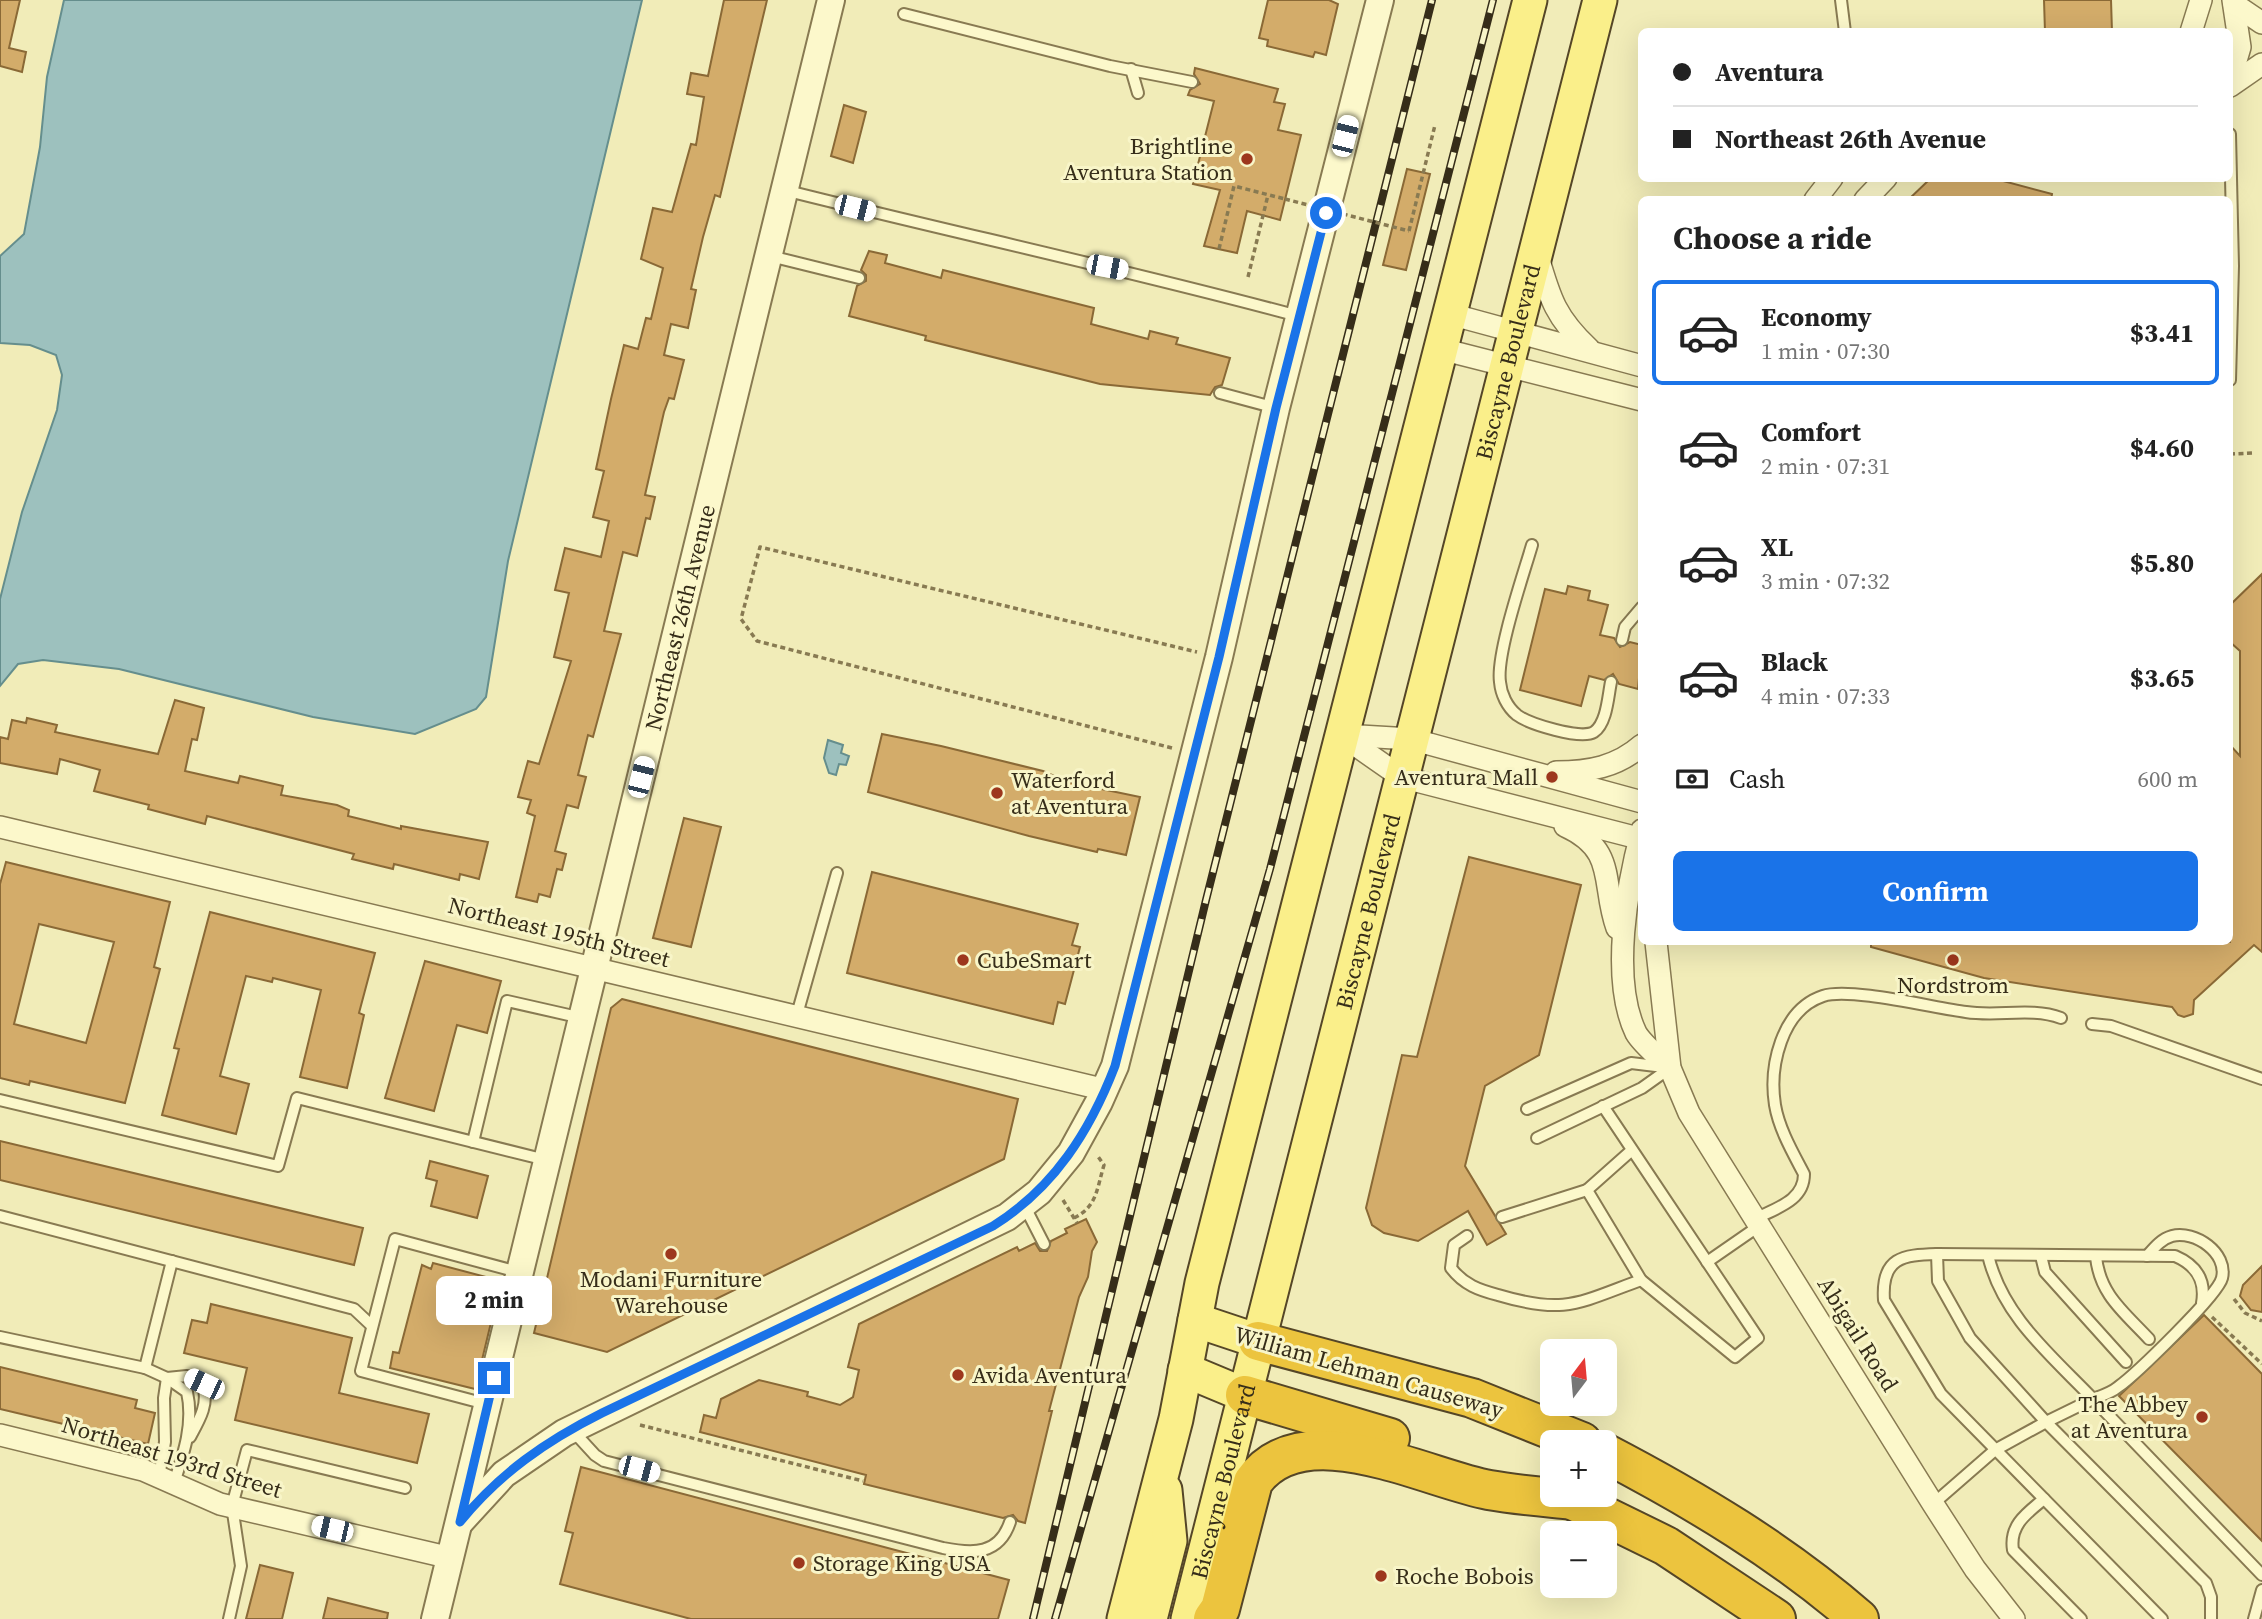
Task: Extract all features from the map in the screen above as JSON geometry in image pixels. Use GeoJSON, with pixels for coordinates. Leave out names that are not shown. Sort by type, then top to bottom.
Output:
{"type":"FeatureCollection","features":[{"type":"Feature","properties":{"kind":"highway","name":"William Lehman Causeway"},"geometry":{"type":"LineString","coordinates":[[1258,1341],[1472,1398],[1552,1430]]}},
{"type":"Feature","properties":{"kind":"highway"},"geometry":{"type":"LineString","coordinates":[[1245,1395],[1471,1461],[1540,1487]]}},
{"type":"Feature","properties":{"kind":"highway"},"geometry":{"type":"LineString","coordinates":[[1213,1619],[1220,1609],[1253,1482],[1265,1468],[1282,1458],[1338,1451],[1396,1463],[1488,1490],[1540,1494]]}},
{"type":"Feature","properties":{"kind":"highway"},"geometry":{"type":"LineString","coordinates":[[1617,1460],[1731,1524],[1793,1566],[1859,1619]]}},
{"type":"Feature","properties":{"kind":"highway"},"geometry":{"type":"LineString","coordinates":[[1586,1507],[1666,1546],[1776,1619]]}},
{"type":"Feature","properties":{"kind":"main road"},"geometry":{"type":"LineString","coordinates":[[1124,1619],[1163,1466],[1195,1320],[1341,735],[1530,0]]}},
{"type":"Feature","properties":{"kind":"main road","name":"Biscayne Boulevard"},"geometry":{"type":"LineString","coordinates":[[1188,1619],[1600,0]]}},
{"type":"Feature","properties":{"kind":"main road","name":"William Lehman Causeway"},"geometry":{"type":"LineString","coordinates":[[1195,1320],[1258,1341]]}},
{"type":"Feature","properties":{"kind":"main road"},"geometry":{"type":"LineString","coordinates":[[1185,1370],[1245,1395]]}},
{"type":"Feature","properties":{"kind":"main road"},"geometry":{"type":"LineString","coordinates":[[1150,1619],[1170,1541],[1163,1466]]}},
{"type":"Feature","properties":{"kind":"street","name":"Northeast 26th Avenue"},"geometry":{"type":"LineString","coordinates":[[435,1619],[831,0]]}},
{"type":"Feature","properties":{"kind":"street"},"geometry":{"type":"LineString","coordinates":[[460,1522],[504,1474],[542,1446],[572,1429],[993,1226],[1024,1205],[1071,1153],[1106,1090],[1115,1066],[1219,657],[1276,408],[1380,0]]}},
{"type":"Feature","properties":{"kind":"street"},"geometry":{"type":"LineString","coordinates":[[2192,28],[2202,0]]}},
{"type":"Feature","properties":{"kind":"street"},"geometry":{"type":"LineString","coordinates":[[2202,0],[2206,28]]}},
{"type":"Feature","properties":{"kind":"street"},"geometry":{"type":"LineString","coordinates":[[2233,2],[2262,23]]}},
{"type":"Feature","properties":{"kind":"street"},"geometry":{"type":"LineString","coordinates":[[2233,2],[2239,47],[2233,70]]}},
{"type":"Feature","properties":{"kind":"street"},"geometry":{"type":"LineString","coordinates":[[2233,84],[2262,64]]}},
{"type":"Feature","properties":{"kind":"street"},"geometry":{"type":"LineString","coordinates":[[1818,196],[1829,182]]}},
{"type":"Feature","properties":{"kind":"street"},"geometry":{"type":"LineString","coordinates":[[1869,196],[1882,182]]}},
{"type":"Feature","properties":{"kind":"street"},"geometry":{"type":"LineString","coordinates":[[1536,250],[1549,296],[1565,326],[1593,352]]}},
{"type":"Feature","properties":{"kind":"street"},"geometry":{"type":"LineString","coordinates":[[1450,314],[1638,365]]}},
{"type":"Feature","properties":{"kind":"street"},"geometry":{"type":"LineString","coordinates":[[1441,349],[1638,399]]}},
{"type":"Feature","properties":{"kind":"street"},"geometry":{"type":"LineString","coordinates":[[1341,735],[1411,739],[1638,801]]}},
{"type":"Feature","properties":{"kind":"street"},"geometry":{"type":"LineString","coordinates":[[1341,735],[1401,777],[1638,835]]}},
{"type":"Feature","properties":{"kind":"street"},"geometry":{"type":"LineString","coordinates":[[1530,771],[1599,768],[1619,762],[1638,747]]}},
{"type":"Feature","properties":{"kind":"street"},"geometry":{"type":"LineString","coordinates":[[1524,809],[1574,830],[1601,855],[1609,875],[1612,915],[1623,947]]}},
{"type":"Feature","properties":{"kind":"street","name":"Northeast 195th Street"},"geometry":{"type":"LineString","coordinates":[[0,827],[1106,1090]]}},
{"type":"Feature","properties":{"kind":"street","name":"Abigail Road"},"geometry":{"type":"LineString","coordinates":[[1638,847],[1628,882],[1623,947],[1627,995],[1637,1034],[1670,1068]]}},
{"type":"Feature","properties":{"kind":"street","name":"Abigail Road"},"geometry":{"type":"LineString","coordinates":[[1656,945],[1670,1068],[1689,1113],[1933,1504],[1975,1569],[2014,1619]]}},
{"type":"Feature","properties":{"kind":"street","name":"Northeast 193rd Street"},"geometry":{"type":"LineString","coordinates":[[0,1435],[167,1480],[232,1506],[451,1558]]}},
{"type":"Feature","properties":{"kind":"lane"},"geometry":{"type":"LineString","coordinates":[[1841,0],[1844,28]]}},
{"type":"Feature","properties":{"kind":"lane"},"geometry":{"type":"LineString","coordinates":[[904,14],[1192,82]]}},
{"type":"Feature","properties":{"kind":"lane"},"geometry":{"type":"LineString","coordinates":[[1131,69],[1138,93]]}},
{"type":"Feature","properties":{"kind":"lane"},"geometry":{"type":"LineString","coordinates":[[784,190],[1051,257],[1147,276],[1299,316]]}},
{"type":"Feature","properties":{"kind":"lane"},"geometry":{"type":"LineString","coordinates":[[768,256],[859,278]]}},
{"type":"Feature","properties":{"kind":"lane"},"geometry":{"type":"LineString","coordinates":[[1220,393],[1276,408]]}},
{"type":"Feature","properties":{"kind":"lane"},"geometry":{"type":"LineString","coordinates":[[1532,545],[1500,665],[1504,700],[1516,714],[1529,722],[1579,735],[1593,733],[1601,723],[1611,682]]}},
{"type":"Feature","properties":{"kind":"lane"},"geometry":{"type":"LineString","coordinates":[[1622,640],[1625,627],[1638,612]]}},
{"type":"Feature","properties":{"kind":"lane"},"geometry":{"type":"LineString","coordinates":[[796,1018],[837,873]]}},
{"type":"Feature","properties":{"kind":"lane"},"geometry":{"type":"LineString","coordinates":[[1707,1262],[1757,1222],[1800,1194],[1804,1185],[1804,1174],[1775,1107],[1773,1078],[1787,1027],[1804,1005],[1824,996],[1848,995],[1982,1015],[2046,1013],[2061,1018]]}},
{"type":"Feature","properties":{"kind":"lane"},"geometry":{"type":"LineString","coordinates":[[473,1142],[508,1001],[583,1018]]}},
{"type":"Feature","properties":{"kind":"lane"},"geometry":{"type":"LineString","coordinates":[[2092,1024],[2111,1026],[2262,1079]]}},
{"type":"Feature","properties":{"kind":"lane"},"geometry":{"type":"LineString","coordinates":[[1527,1109],[1631,1063],[1670,1068]]}},
{"type":"Feature","properties":{"kind":"lane"},"geometry":{"type":"LineString","coordinates":[[1538,1138],[1642,1088],[1670,1068]]}},
{"type":"Feature","properties":{"kind":"lane"},"geometry":{"type":"LineString","coordinates":[[0,1100],[278,1166],[297,1098],[548,1161]]}},
{"type":"Feature","properties":{"kind":"lane"},"geometry":{"type":"LineString","coordinates":[[1587,1190],[1641,1280],[1735,1357],[1758,1339],[1603,1107]]}},
{"type":"Feature","properties":{"kind":"lane"},"geometry":{"type":"LineString","coordinates":[[1502,1217],[1587,1190],[1632,1150]]}},
{"type":"Feature","properties":{"kind":"lane"},"geometry":{"type":"LineString","coordinates":[[1024,1205],[1044,1244]]}},
{"type":"Feature","properties":{"kind":"lane"},"geometry":{"type":"LineString","coordinates":[[0,1216],[345,1306],[361,1313],[372,1325]]}},
{"type":"Feature","properties":{"kind":"lane"},"geometry":{"type":"LineString","coordinates":[[1933,1504],[1995,1450],[2117,1388],[2201,1307],[2221,1283],[2223,1275],[2219,1255],[2201,1241],[2183,1235],[2161,1241],[2147,1256]]}},
{"type":"Feature","properties":{"kind":"lane"},"geometry":{"type":"LineString","coordinates":[[1468,1236],[1454,1245],[1451,1269],[1461,1280],[1522,1304],[1562,1307],[1641,1280]]}},
{"type":"Feature","properties":{"kind":"lane"},"geometry":{"type":"LineString","coordinates":[[487,1405],[361,1371],[372,1325],[395,1239],[521,1273]]}},
{"type":"Feature","properties":{"kind":"lane"},"geometry":{"type":"LineString","coordinates":[[1937,1254],[1938,1281],[1970,1338],[2046,1422],[2206,1583],[2211,1597],[2211,1619]]}},
{"type":"Feature","properties":{"kind":"lane"},"geometry":{"type":"LineString","coordinates":[[2162,1619],[1995,1450],[1931,1381],[1884,1300],[1885,1279],[1895,1261],[1910,1255],[2175,1256],[2191,1265],[2203,1283],[2201,1307]]}},
{"type":"Feature","properties":{"kind":"lane"},"geometry":{"type":"LineString","coordinates":[[1988,1255],[1997,1284],[2023,1326],[2262,1575]]}},
{"type":"Feature","properties":{"kind":"lane"},"geometry":{"type":"LineString","coordinates":[[2041,1256],[2045,1272],[2126,1362]]}},
{"type":"Feature","properties":{"kind":"lane"},"geometry":{"type":"LineString","coordinates":[[2096,1257],[2098,1276],[2104,1290],[2149,1339]]}},
{"type":"Feature","properties":{"kind":"lane"},"geometry":{"type":"LineString","coordinates":[[145,1368],[172,1261]]}},
{"type":"Feature","properties":{"kind":"lane"},"geometry":{"type":"LineString","coordinates":[[0,1337],[145,1368],[167,1378],[187,1392],[191,1407],[186,1444]]}},
{"type":"Feature","properties":{"kind":"lane"},"geometry":{"type":"LineString","coordinates":[[167,1378],[187,1376],[204,1384],[206,1395],[203,1411],[167,1480]]}},
{"type":"Feature","properties":{"kind":"lane"},"geometry":{"type":"LineString","coordinates":[[167,1378],[164,1398],[167,1480]]}},
{"type":"Feature","properties":{"kind":"lane"},"geometry":{"type":"LineString","coordinates":[[572,1429],[595,1455],[604,1461],[943,1548],[975,1553],[989,1549],[999,1543],[1010,1522]]}},
{"type":"Feature","properties":{"kind":"lane"},"geometry":{"type":"LineString","coordinates":[[229,1619],[241,1566],[232,1506],[247,1450],[405,1488]]}},
{"type":"Feature","properties":{"kind":"lane"},"geometry":{"type":"LineString","coordinates":[[2044,1499],[2017,1522],[2013,1534],[2013,1550],[2081,1619]]}},
{"type":"Feature","properties":{"kind":"lane"},"geometry":{"type":"LineString","coordinates":[[2254,1619],[2262,1590]]}},
{"type":"Feature","properties":{"kind":"path"},"geometry":{"type":"LineString","coordinates":[[1219,249],[1234,186],[1409,231],[1435,125]]}},
{"type":"Feature","properties":{"kind":"path"},"geometry":{"type":"LineString","coordinates":[[1248,277],[1268,195]]}},
{"type":"Feature","properties":{"kind":"path"},"geometry":{"type":"LineString","coordinates":[[2233,454],[2253,453]]}},
{"type":"Feature","properties":{"kind":"path"},"geometry":{"type":"LineString","coordinates":[[1194,753],[757,641],[741,619],[760,547],[1157,645],[1219,657]]}},
{"type":"Feature","properties":{"kind":"path"},"geometry":{"type":"LineString","coordinates":[[1062,1199],[1076,1220],[1088,1211],[1094,1202],[1104,1165],[1097,1154]]}},
{"type":"Feature","properties":{"kind":"path"},"geometry":{"type":"LineString","coordinates":[[2234,1299],[2245,1313],[2262,1321]]}},
{"type":"Feature","properties":{"kind":"path"},"geometry":{"type":"LineString","coordinates":[[2204,1325],[2213,1316],[2262,1364]]}},
{"type":"Feature","properties":{"kind":"path"},"geometry":{"type":"LineString","coordinates":[[640,1425],[863,1481]]}},
{"type":"Feature","properties":{"kind":"water"},"geometry":{"type":"Polygon","coordinates":[[[64,0],[642,0],[508,561],[486,697],[476,709],[415,734],[313,717],[119,669],[43,660],[18,664],[0,686],[0,599],[22,512],[57,410],[62,375],[56,355],[30,345],[0,343],[0,256],[24,234],[40,147],[47,77],[64,0]]]}},
{"type":"Feature","properties":{"kind":"water"},"geometry":{"type":"Polygon","coordinates":[[[828,740],[843,745],[841,753],[849,756],[846,765],[839,764],[836,775],[829,773],[824,758],[828,740]]]}},
{"type":"Feature","properties":{"kind":"building"},"geometry":{"type":"Polygon","coordinates":[[[0,0],[20,0],[9,48],[26,52],[22,72],[0,66],[0,0]]]}},
{"type":"Feature","properties":{"kind":"building"},"geometry":{"type":"Polygon","coordinates":[[[724,0],[767,0],[720,197],[715,195],[703,237],[691,289],[696,290],[688,328],[671,324],[664,355],[684,360],[674,399],[669,398],[664,412],[645,495],[655,497],[650,519],[646,518],[637,556],[623,552],[604,631],[621,634],[593,737],[588,735],[578,775],[586,777],[578,808],[567,805],[555,851],[566,854],[562,870],[557,869],[550,897],[539,894],[537,902],[516,897],[535,816],[527,813],[531,800],[518,797],[528,761],[539,764],[571,661],[554,657],[569,593],[555,590],[565,548],[601,557],[609,521],[593,517],[604,471],[596,469],[611,399],[624,345],[638,349],[646,318],[651,319],[663,268],[641,259],[653,208],[672,212],[691,144],[696,145],[704,97],[687,94],[691,73],[708,76],[724,0]]]}},
{"type":"Feature","properties":{"kind":"building"},"geometry":{"type":"Polygon","coordinates":[[[1268,0],[1329,0],[1338,4],[1326,55],[1315,52],[1313,57],[1267,46],[1268,40],[1259,38],[1268,0]]]}},
{"type":"Feature","properties":{"kind":"building"},"geometry":{"type":"Polygon","coordinates":[[[2044,0],[2111,0],[2112,28],[2045,28],[2044,0]]]}},
{"type":"Feature","properties":{"kind":"building","name":"Brightline Aventura Station"},"geometry":{"type":"Polygon","coordinates":[[[1195,68],[1278,89],[1274,102],[1285,104],[1278,130],[1301,135],[1280,220],[1247,211],[1237,253],[1204,246],[1220,190],[1193,184],[1214,101],[1188,95],[1190,90],[1200,84],[1194,74],[1195,68]]]}},
{"type":"Feature","properties":{"kind":"building"},"geometry":{"type":"Polygon","coordinates":[[[844,105],[866,112],[853,163],[831,156],[844,105]]]}},
{"type":"Feature","properties":{"kind":"building"},"geometry":{"type":"Polygon","coordinates":[[[1407,169],[1430,174],[1406,270],[1383,265],[1407,169]]]}},
{"type":"Feature","properties":{"kind":"building"},"geometry":{"type":"Polygon","coordinates":[[[1927,182],[2007,182],[2052,194],[2052,196],[1912,196],[1927,182]]]}},
{"type":"Feature","properties":{"kind":"building"},"geometry":{"type":"Polygon","coordinates":[[[869,251],[887,255],[885,263],[941,278],[943,270],[1094,308],[1091,324],[1148,339],[1150,331],[1178,338],[1176,344],[1230,358],[1222,385],[1215,387],[1210,395],[1100,384],[925,340],[926,336],[849,316],[857,286],[866,281],[866,275],[861,270],[869,251]]]}},
{"type":"Feature","properties":{"kind":"building"},"geometry":{"type":"Polygon","coordinates":[[[2262,574],[2262,952],[2254,945],[2194,1000],[2193,1014],[2184,1017],[2178,1015],[2172,1007],[1984,978],[1871,947],[2233,945],[2233,748],[2240,756],[2240,651],[2233,645],[2233,602],[2262,574]]]}},
{"type":"Feature","properties":{"kind":"building"},"geometry":{"type":"Polygon","coordinates":[[[1568,586],[1590,591],[1588,600],[1608,605],[1600,635],[1614,638],[1620,647],[1630,642],[1638,644],[1638,689],[1619,684],[1613,674],[1604,680],[1589,676],[1581,706],[1520,690],[1545,589],[1566,594],[1568,586]]]}},
{"type":"Feature","properties":{"kind":"building"},"geometry":{"type":"Polygon","coordinates":[[[175,700],[204,708],[197,740],[192,739],[185,771],[238,783],[240,776],[283,786],[281,795],[337,805],[349,810],[348,816],[401,829],[401,826],[488,842],[479,879],[460,874],[459,880],[394,864],[393,869],[352,859],[354,854],[207,816],[205,824],[148,809],[149,805],[94,791],[100,770],[60,759],[57,774],[0,763],[0,737],[8,739],[12,720],[26,723],[27,718],[57,725],[55,732],[158,754],[175,700]]]}},
{"type":"Feature","properties":{"kind":"building","name":"Waterford at Aventura"},"geometry":{"type":"Polygon","coordinates":[[[882,734],[1043,771],[1068,782],[1140,797],[1126,855],[1098,849],[1097,852],[1029,836],[868,792],[882,734]]]}},
{"type":"Feature","properties":{"kind":"building"},"geometry":{"type":"Polygon","coordinates":[[[684,818],[721,827],[691,947],[653,938],[684,818]]]}},
{"type":"Feature","properties":{"kind":"building"},"geometry":{"type":"Polygon","coordinates":[[[1469,857],[1581,885],[1539,1055],[1485,1086],[1465,1166],[1506,1234],[1487,1245],[1468,1211],[1418,1241],[1384,1233],[1372,1225],[1366,1208],[1402,1055],[1417,1057],[1469,857]]]}},
{"type":"Feature","properties":{"kind":"building"},"geometry":{"type":"Polygon","coordinates":[[[6,862],[170,902],[154,967],[160,969],[125,1103],[30,1081],[29,1085],[0,1078],[0,884],[6,862]],[[39,924],[14,1024],[86,1043],[114,942],[39,924]]]}},
{"type":"Feature","properties":{"kind":"building","name":"CubeSmart"},"geometry":{"type":"Polygon","coordinates":[[[872,872],[1078,924],[1072,945],[1080,947],[1065,1004],[1058,1002],[1053,1024],[847,973],[872,872]]]}},
{"type":"Feature","properties":{"kind":"building"},"geometry":{"type":"Polygon","coordinates":[[[210,912],[375,953],[359,1013],[364,1015],[347,1088],[300,1077],[321,990],[273,978],[272,982],[246,976],[220,1076],[249,1084],[236,1134],[162,1115],[179,1049],[174,1048],[210,912]]]}},
{"type":"Feature","properties":{"kind":"building"},"geometry":{"type":"Polygon","coordinates":[[[425,961],[501,981],[487,1033],[457,1025],[434,1111],[385,1098],[425,961]]]}},
{"type":"Feature","properties":{"kind":"building"},"geometry":{"type":"Polygon","coordinates":[[[622,999],[1018,1099],[1004,1159],[607,1352],[534,1333],[611,1008],[622,999]]]}},
{"type":"Feature","properties":{"kind":"building"},"geometry":{"type":"Polygon","coordinates":[[[0,1141],[363,1228],[354,1265],[0,1180],[0,1141]]]}},
{"type":"Feature","properties":{"kind":"building"},"geometry":{"type":"Polygon","coordinates":[[[430,1161],[488,1176],[477,1218],[431,1206],[437,1181],[426,1178],[430,1161]]]}},
{"type":"Feature","properties":{"kind":"building","name":"Avida Aventura"},"geometry":{"type":"Polygon","coordinates":[[[1086,1219],[1097,1242],[1092,1251],[1088,1277],[1079,1297],[1049,1411],[1052,1411],[1025,1523],[1018,1521],[1013,1515],[1003,1518],[864,1484],[866,1475],[700,1432],[704,1415],[716,1418],[721,1399],[759,1380],[808,1392],[807,1396],[840,1405],[853,1397],[859,1370],[848,1367],[859,1324],[1017,1247],[1019,1251],[1035,1243],[1040,1251],[1047,1251],[1051,1241],[1067,1233],[1065,1229],[1086,1219]]]}},
{"type":"Feature","properties":{"kind":"building"},"geometry":{"type":"Polygon","coordinates":[[[433,1263],[501,1281],[475,1389],[390,1368],[393,1352],[399,1353],[422,1265],[431,1269],[433,1263]]]}},
{"type":"Feature","properties":{"kind":"building"},"geometry":{"type":"Polygon","coordinates":[[[2262,1266],[2262,1312],[2251,1310],[2240,1296],[2243,1285],[2262,1266]]]}},
{"type":"Feature","properties":{"kind":"building"},"geometry":{"type":"Polygon","coordinates":[[[211,1304],[352,1338],[339,1393],[429,1414],[417,1463],[235,1420],[247,1368],[184,1353],[192,1320],[207,1323],[211,1304]]]}},
{"type":"Feature","properties":{"kind":"building","name":"The Abbey at Aventura"},"geometry":{"type":"Polygon","coordinates":[[[2204,1315],[2262,1374],[2262,1541],[2119,1396],[2204,1315]]]}},
{"type":"Feature","properties":{"kind":"building"},"geometry":{"type":"Polygon","coordinates":[[[0,1367],[137,1400],[135,1408],[155,1413],[148,1444],[0,1409],[0,1367]]]}},
{"type":"Feature","properties":{"kind":"building"},"geometry":{"type":"Polygon","coordinates":[[[581,1467],[1009,1580],[998,1619],[691,1619],[560,1584],[573,1533],[565,1531],[581,1467]]]}},
{"type":"Feature","properties":{"kind":"building"},"geometry":{"type":"Polygon","coordinates":[[[260,1565],[293,1573],[282,1619],[246,1619],[260,1565]]]}},
{"type":"Feature","properties":{"kind":"building"},"geometry":{"type":"Polygon","coordinates":[[[328,1598],[388,1613],[387,1619],[323,1619],[328,1598]]]}},
{"type":"Feature","properties":{"kind":"railway"},"geometry":{"type":"LineString","coordinates":[[1033,1619],[1206,900],[1432,0]]}},
{"type":"Feature","properties":{"kind":"railway"},"geometry":{"type":"LineString","coordinates":[[1055,1619],[1270,869],[1493,0]]}},
{"type":"Feature","properties":{"kind":"place","name":"Brightline Aventura Station"},"geometry":{"type":"Point","coordinates":[1247,159]}},
{"type":"Feature","properties":{"kind":"place","name":"Aventura Mall"},"geometry":{"type":"Point","coordinates":[1552,777]}},
{"type":"Feature","properties":{"kind":"place","name":"Waterford at Aventura"},"geometry":{"type":"Point","coordinates":[997,793]}},
{"type":"Feature","properties":{"kind":"place","name":"CubeSmart"},"geometry":{"type":"Point","coordinates":[963,960]}},
{"type":"Feature","properties":{"kind":"place","name":"Nordstrom"},"geometry":{"type":"Point","coordinates":[1953,960]}},
{"type":"Feature","properties":{"kind":"place","name":"Modani Furniture Warehouse"},"geometry":{"type":"Point","coordinates":[671,1254]}},
{"type":"Feature","properties":{"kind":"place","name":"Avida Aventura"},"geometry":{"type":"Point","coordinates":[958,1375]}},
{"type":"Feature","properties":{"kind":"place","name":"The Abbey at Aventura"},"geometry":{"type":"Point","coordinates":[2202,1417]}},
{"type":"Feature","properties":{"kind":"place","name":"Storage King USA"},"geometry":{"type":"Point","coordinates":[799,1563]}},
{"type":"Feature","properties":{"kind":"place","name":"Roche Bobois"},"geometry":{"type":"Point","coordinates":[1381,1576]}},
{"type":"Feature","properties":{"kind":"route"},"geometry":{"type":"LineString","coordinates":[[494,1378],[460,1522],[495,1482],[542,1446],[602,1413],[993,1226],[1039,1192],[1071,1153],[1106,1090],[1115,1066],[1219,657],[1276,408],[1326,213]]}}]}
